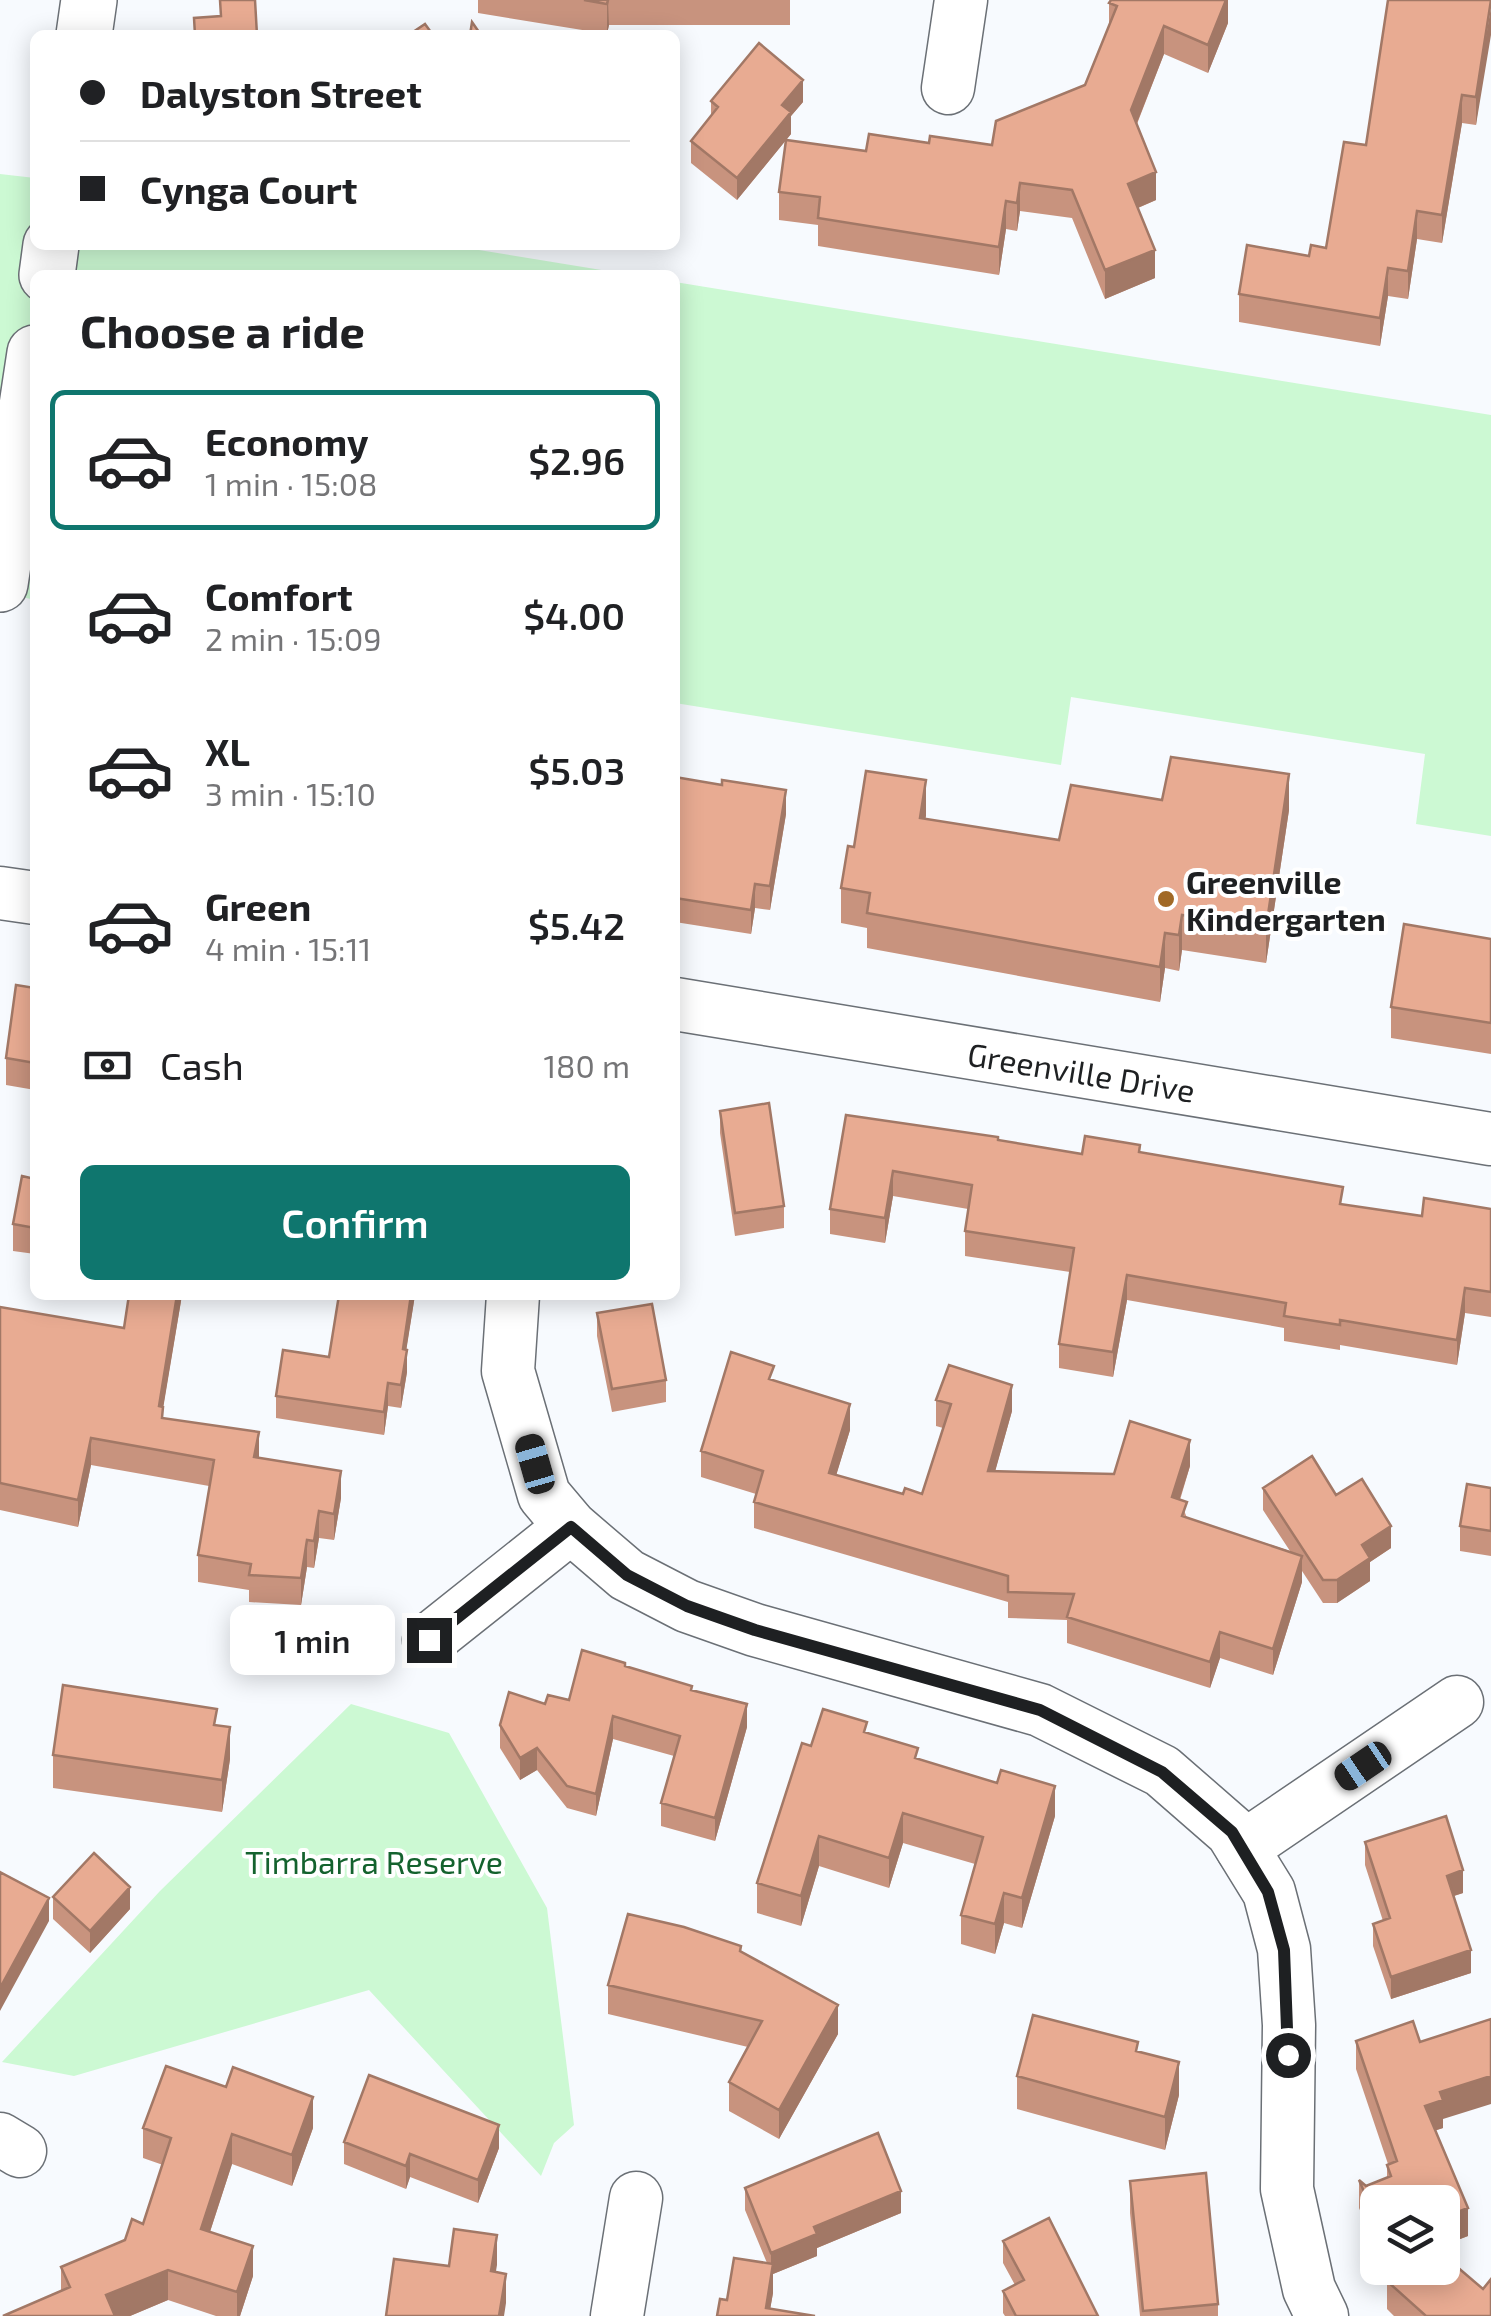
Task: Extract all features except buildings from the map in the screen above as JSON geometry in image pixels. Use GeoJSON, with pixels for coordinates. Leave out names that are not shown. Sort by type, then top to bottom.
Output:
{"type":"FeatureCollection","features":[{"type":"Feature","properties":{"kind":"street"},"geometry":{"type":"LineString","coordinates":[[85,30],[89,0]]}},
{"type":"Feature","properties":{"kind":"street"},"geometry":{"type":"LineString","coordinates":[[948,88],[960,0]]}},
{"type":"Feature","properties":{"kind":"street"},"geometry":{"type":"LineString","coordinates":[[0,584],[30,386]]}},
{"type":"Feature","properties":{"kind":"street"},"geometry":{"type":"LineString","coordinates":[[0,893],[30,897]]}},
{"type":"Feature","properties":{"kind":"street","name":"Greenville Drive"},"geometry":{"type":"LineString","coordinates":[[680,1005],[1491,1139]]}},
{"type":"Feature","properties":{"kind":"street"},"geometry":{"type":"LineString","coordinates":[[513,1300],[508,1371],[544,1495],[571,1527],[627,1575],[687,1606],[755,1630],[1040,1710],[1162,1772],[1232,1832],[1268,1892],[1284,1950],[1289,2026],[1288,2189],[1308,2289],[1322,2316]]}},
{"type":"Feature","properties":{"kind":"street"},"geometry":{"type":"LineString","coordinates":[[429,1640],[571,1527]]}},
{"type":"Feature","properties":{"kind":"street"},"geometry":{"type":"LineString","coordinates":[[1242,1848],[1457,1702]]}},
{"type":"Feature","properties":{"kind":"street"},"geometry":{"type":"LineString","coordinates":[[617,2316],[636,2198]]}},
{"type":"Feature","properties":{"kind":"green space"},"geometry":{"type":"Polygon","coordinates":[[[0,174],[30,177],[30,250],[479,250],[601,270],[30,270],[30,599],[0,592],[0,174]]]}},
{"type":"Feature","properties":{"kind":"green space"},"geometry":{"type":"Polygon","coordinates":[[[680,283],[1491,415],[1491,836],[1416,824],[1425,754],[1071,697],[1061,765],[680,704],[680,283]]]}},
{"type":"Feature","properties":{"kind":"green space","name":"Timbarra Reserve"},"geometry":{"type":"Polygon","coordinates":[[[351,1704],[449,1733],[547,1908],[574,2125],[554,2143],[541,2176],[369,1990],[74,2076],[2,2062],[160,1891],[351,1704]]]}},
{"type":"Feature","properties":{"kind":"place","name":"Greenville Kindergarten"},"geometry":{"type":"Point","coordinates":[1166,899]}},
{"type":"Feature","properties":{"kind":"route"},"geometry":{"type":"LineString","coordinates":[[429,1640],[571,1527],[627,1575],[687,1606],[755,1630],[1040,1710],[1162,1772],[1232,1832],[1268,1892],[1284,1950],[1288,2055]]}}]}
